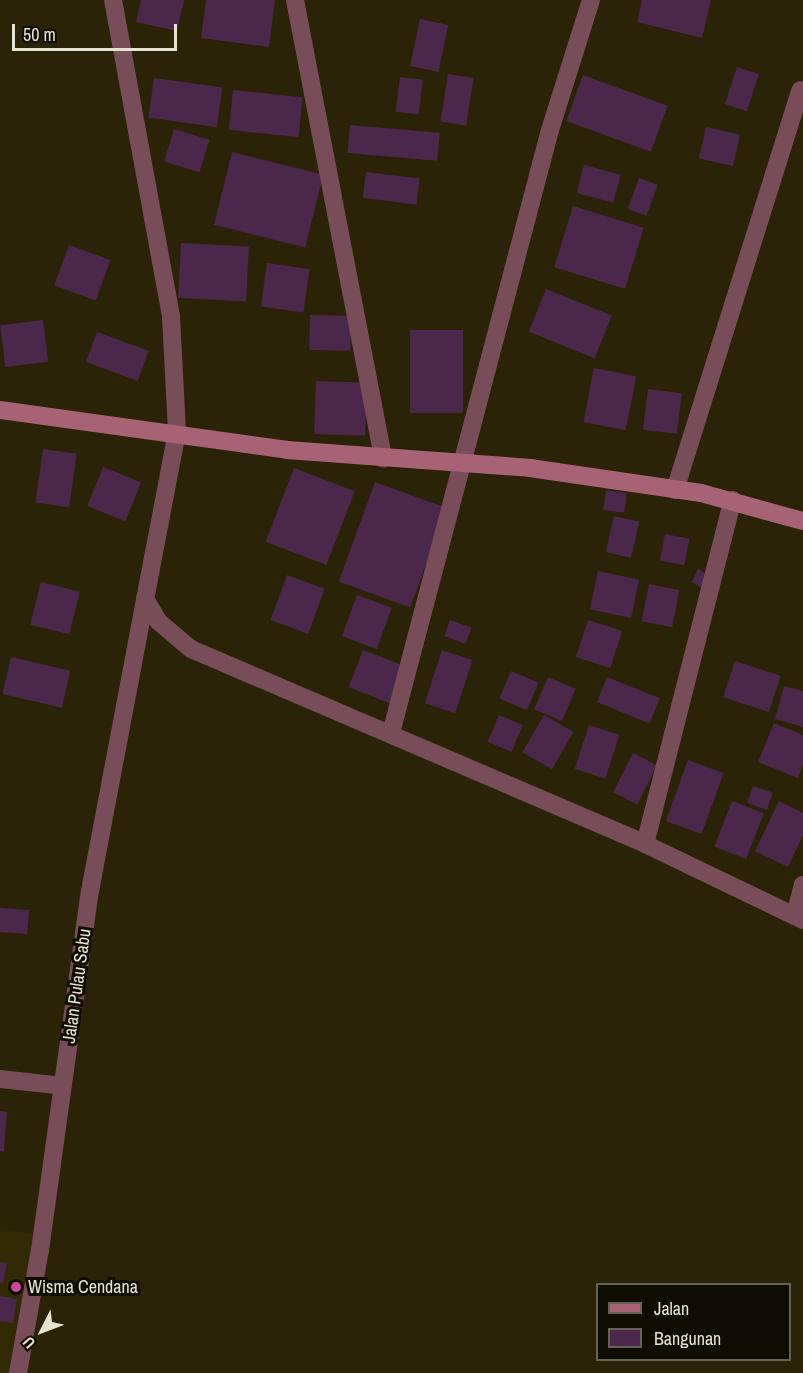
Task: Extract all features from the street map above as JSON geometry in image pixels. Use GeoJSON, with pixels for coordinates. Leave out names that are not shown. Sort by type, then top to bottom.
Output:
{"type":"FeatureCollection","features":[{"type":"Feature","properties":{"kind":"street","name":"Jalan Pulau Sabu"},"geometry":{"type":"LineString","coordinates":[[18,1373],[63,1086],[90,891],[177,432],[171,317],[113,0]]}},
{"type":"Feature","properties":{"kind":"street"},"geometry":{"type":"LineString","coordinates":[[295,0],[383,459]]}},
{"type":"Feature","properties":{"kind":"street"},"geometry":{"type":"LineString","coordinates":[[391,733],[550,130],[591,0]]}},
{"type":"Feature","properties":{"kind":"street"},"geometry":{"type":"LineString","coordinates":[[675,490],[800,90]]}},
{"type":"Feature","properties":{"kind":"street"},"geometry":{"type":"LineString","coordinates":[[0,410],[177,432],[287,450],[383,459],[463,462],[675,490],[733,500],[803,521]]}},
{"type":"Feature","properties":{"kind":"street"},"geometry":{"type":"LineString","coordinates":[[645,844],[733,500]]}},
{"type":"Feature","properties":{"kind":"street"},"geometry":{"type":"LineString","coordinates":[[145,599],[159,622],[191,649],[645,844],[799,918],[803,885]]}},
{"type":"Feature","properties":{"kind":"street"},"geometry":{"type":"LineString","coordinates":[[0,1079],[63,1086]]}},
{"type":"Feature","properties":{"kind":"shaded area","name":"Wisma Cendana"},"geometry":{"type":"Polygon","coordinates":[[[0,1230],[39,1234],[18,1373],[0,1373],[0,1230]]]}},
{"type":"Feature","properties":{"kind":"building"},"geometry":{"type":"Polygon","coordinates":[[[141,0],[184,0],[177,31],[136,22],[141,0]]]}},
{"type":"Feature","properties":{"kind":"building"},"geometry":{"type":"Polygon","coordinates":[[[206,0],[275,0],[269,47],[201,38],[206,0]]]}},
{"type":"Feature","properties":{"kind":"building"},"geometry":{"type":"Polygon","coordinates":[[[642,0],[711,0],[702,38],[637,22],[642,0]]]}},
{"type":"Feature","properties":{"kind":"building"},"geometry":{"type":"Polygon","coordinates":[[[420,19],[448,25],[438,72],[410,66],[420,19]]]}},
{"type":"Feature","properties":{"kind":"building"},"geometry":{"type":"Polygon","coordinates":[[[737,67],[759,74],[747,111],[725,104],[737,67]]]}},
{"type":"Feature","properties":{"kind":"building"},"geometry":{"type":"Polygon","coordinates":[[[448,74],[474,78],[466,125],[440,121],[448,74]]]}},
{"type":"Feature","properties":{"kind":"building"},"geometry":{"type":"Polygon","coordinates":[[[583,75],[668,106],[651,152],[566,121],[583,75]]]}},
{"type":"Feature","properties":{"kind":"building"},"geometry":{"type":"Polygon","coordinates":[[[400,77],[423,80],[419,115],[396,112],[400,77]]]}},
{"type":"Feature","properties":{"kind":"building"},"geometry":{"type":"Polygon","coordinates":[[[154,78],[222,88],[217,127],[148,118],[154,78]]]}},
{"type":"Feature","properties":{"kind":"building"},"geometry":{"type":"Polygon","coordinates":[[[233,90],[303,97],[298,137],[229,130],[233,90]]]}},
{"type":"Feature","properties":{"kind":"building"},"geometry":{"type":"Polygon","coordinates":[[[350,125],[440,133],[437,161],[348,153],[350,125]]]}},
{"type":"Feature","properties":{"kind":"building"},"geometry":{"type":"Polygon","coordinates":[[[706,127],[740,135],[733,166],[699,158],[706,127]]]}},
{"type":"Feature","properties":{"kind":"building"},"geometry":{"type":"Polygon","coordinates":[[[174,129],[209,140],[199,172],[164,162],[174,129]]]}},
{"type":"Feature","properties":{"kind":"building"},"geometry":{"type":"Polygon","coordinates":[[[232,152],[323,175],[305,248],[214,225],[232,152]]]}},
{"type":"Feature","properties":{"kind":"building"},"geometry":{"type":"Polygon","coordinates":[[[584,165],[621,175],[613,203],[576,193],[584,165]]]}},
{"type":"Feature","properties":{"kind":"building"},"geometry":{"type":"Polygon","coordinates":[[[366,172],[420,179],[416,204],[363,198],[366,172]]]}},
{"type":"Feature","properties":{"kind":"building"},"geometry":{"type":"Polygon","coordinates":[[[639,178],[658,185],[647,216],[628,209],[639,178]]]}},
{"type":"Feature","properties":{"kind":"building"},"geometry":{"type":"Polygon","coordinates":[[[573,206],[644,228],[625,289],[554,267],[573,206]]]}},
{"type":"Feature","properties":{"kind":"building"},"geometry":{"type":"Polygon","coordinates":[[[181,243],[249,247],[246,301],[178,298],[181,243]]]}},
{"type":"Feature","properties":{"kind":"building"},"geometry":{"type":"Polygon","coordinates":[[[69,245],[110,260],[96,300],[54,285],[69,245]]]}},
{"type":"Feature","properties":{"kind":"building"},"geometry":{"type":"Polygon","coordinates":[[[267,263],[310,269],[303,313],[261,307],[267,263]]]}},
{"type":"Feature","properties":{"kind":"building"},"geometry":{"type":"Polygon","coordinates":[[[546,289],[612,316],[595,358],[529,332],[546,289]]]}},
{"type":"Feature","properties":{"kind":"building"},"geometry":{"type":"Polygon","coordinates":[[[310,315],[351,316],[350,351],[309,350],[310,315]]]}},
{"type":"Feature","properties":{"kind":"building"},"geometry":{"type":"Polygon","coordinates":[[[43,320],[48,362],[5,367],[0,325],[43,320]]]}},
{"type":"Feature","properties":{"kind":"building"},"geometry":{"type":"Polygon","coordinates":[[[410,330],[463,330],[463,413],[410,413],[410,330]]]}},
{"type":"Feature","properties":{"kind":"building"},"geometry":{"type":"Polygon","coordinates":[[[97,332],[149,351],[138,381],[86,362],[97,332]]]}},
{"type":"Feature","properties":{"kind":"building"},"geometry":{"type":"Polygon","coordinates":[[[594,368],[636,376],[626,430],[584,422],[594,368]]]}},
{"type":"Feature","properties":{"kind":"building"},"geometry":{"type":"Polygon","coordinates":[[[316,381],[367,383],[365,436],[314,434],[316,381]]]}},
{"type":"Feature","properties":{"kind":"building"},"geometry":{"type":"Polygon","coordinates":[[[648,389],[682,393],[677,434],[643,430],[648,389]]]}},
{"type":"Feature","properties":{"kind":"building"},"geometry":{"type":"Polygon","coordinates":[[[43,449],[77,454],[69,507],[35,502],[43,449]]]}},
{"type":"Feature","properties":{"kind":"building"},"geometry":{"type":"Polygon","coordinates":[[[103,467],[141,482],[125,521],[87,506],[103,467]]]}},
{"type":"Feature","properties":{"kind":"building"},"geometry":{"type":"Polygon","coordinates":[[[294,468],[355,491],[326,565],[266,542],[294,468]]]}},
{"type":"Feature","properties":{"kind":"building"},"geometry":{"type":"Polygon","coordinates":[[[375,482],[446,508],[410,608],[339,582],[375,482]]]}},
{"type":"Feature","properties":{"kind":"building"},"geometry":{"type":"Polygon","coordinates":[[[606,490],[627,493],[624,513],[603,510],[606,490]]]}},
{"type":"Feature","properties":{"kind":"building"},"geometry":{"type":"Polygon","coordinates":[[[614,516],[639,522],[631,558],[606,552],[614,516]]]}},
{"type":"Feature","properties":{"kind":"building"},"geometry":{"type":"Polygon","coordinates":[[[665,534],[690,539],[684,565],[660,561],[665,534]]]}},
{"type":"Feature","properties":{"kind":"building"},"geometry":{"type":"Polygon","coordinates":[[[698,569],[710,576],[703,589],[692,582],[698,569]]]}},
{"type":"Feature","properties":{"kind":"building"},"geometry":{"type":"Polygon","coordinates":[[[598,571],[639,580],[631,618],[590,609],[598,571]]]}},
{"type":"Feature","properties":{"kind":"building"},"geometry":{"type":"Polygon","coordinates":[[[287,575],[325,589],[308,634],[271,620],[287,575]]]}},
{"type":"Feature","properties":{"kind":"building"},"geometry":{"type":"Polygon","coordinates":[[[41,582],[80,592],[69,634],[30,625],[41,582]]]}},
{"type":"Feature","properties":{"kind":"building"},"geometry":{"type":"Polygon","coordinates":[[[649,584],[679,590],[672,627],[642,621],[649,584]]]}},
{"type":"Feature","properties":{"kind":"building"},"geometry":{"type":"Polygon","coordinates":[[[357,595],[392,608],[377,649],[342,636],[357,595]]]}},
{"type":"Feature","properties":{"kind":"building"},"geometry":{"type":"Polygon","coordinates":[[[450,620],[472,628],[466,644],[444,636],[450,620]]]}},
{"type":"Feature","properties":{"kind":"building"},"geometry":{"type":"Polygon","coordinates":[[[588,620],[622,631],[610,668],[576,657],[588,620]]]}},
{"type":"Feature","properties":{"kind":"building"},"geometry":{"type":"Polygon","coordinates":[[[363,650],[405,666],[391,703],[349,687],[363,650]]]}},
{"type":"Feature","properties":{"kind":"building"},"geometry":{"type":"Polygon","coordinates":[[[442,650],[472,660],[455,713],[425,703],[442,650]]]}},
{"type":"Feature","properties":{"kind":"building"},"geometry":{"type":"Polygon","coordinates":[[[11,657],[70,671],[62,708],[2,694],[11,657]]]}},
{"type":"Feature","properties":{"kind":"building"},"geometry":{"type":"Polygon","coordinates":[[[735,661],[781,676],[769,712],[723,697],[735,661]]]}},
{"type":"Feature","properties":{"kind":"building"},"geometry":{"type":"Polygon","coordinates":[[[511,671],[539,683],[527,710],[499,699],[511,671]]]}},
{"type":"Feature","properties":{"kind":"building"},"geometry":{"type":"Polygon","coordinates":[[[548,677],[576,689],[562,721],[534,709],[548,677]]]}},
{"type":"Feature","properties":{"kind":"building"},"geometry":{"type":"Polygon","coordinates":[[[607,677],[660,698],[650,723],[597,702],[607,677]]]}},
{"type":"Feature","properties":{"kind":"building"},"geometry":{"type":"Polygon","coordinates":[[[784,686],[803,691],[803,727],[775,719],[784,686]]]}},
{"type":"Feature","properties":{"kind":"building"},"geometry":{"type":"Polygon","coordinates":[[[499,715],[523,725],[512,752],[488,742],[499,715]]]}},
{"type":"Feature","properties":{"kind":"building"},"geometry":{"type":"Polygon","coordinates":[[[544,715],[573,732],[552,769],[522,752],[544,715]]]}},
{"type":"Feature","properties":{"kind":"building"},"geometry":{"type":"Polygon","coordinates":[[[774,723],[803,735],[803,764],[798,778],[758,762],[774,723]]]}},
{"type":"Feature","properties":{"kind":"building"},"geometry":{"type":"Polygon","coordinates":[[[589,725],[619,735],[605,779],[575,769],[589,725]]]}},
{"type":"Feature","properties":{"kind":"building"},"geometry":{"type":"Polygon","coordinates":[[[633,753],[657,765],[637,804],[613,792],[633,753]]]}},
{"type":"Feature","properties":{"kind":"building"},"geometry":{"type":"Polygon","coordinates":[[[688,760],[724,773],[701,834],[666,821],[688,760]]]}},
{"type":"Feature","properties":{"kind":"building"},"geometry":{"type":"Polygon","coordinates":[[[753,786],[773,793],[767,810],[747,803],[753,786]]]}},
{"type":"Feature","properties":{"kind":"building"},"geometry":{"type":"Polygon","coordinates":[[[732,801],[764,813],[746,859],[714,847],[732,801]]]}},
{"type":"Feature","properties":{"kind":"building"},"geometry":{"type":"Polygon","coordinates":[[[779,801],[803,813],[803,835],[788,867],[755,851],[779,801]]]}},
{"type":"Feature","properties":{"kind":"building"},"geometry":{"type":"Polygon","coordinates":[[[0,908],[29,910],[27,934],[0,932],[0,908]]]}},
{"type":"Feature","properties":{"kind":"building"},"geometry":{"type":"Polygon","coordinates":[[[0,1111],[7,1112],[4,1152],[0,1151],[0,1111]]]}},
{"type":"Feature","properties":{"kind":"building"},"geometry":{"type":"Polygon","coordinates":[[[0,1262],[7,1263],[3,1283],[0,1282],[0,1262]]]}},
{"type":"Feature","properties":{"kind":"building"},"geometry":{"type":"Polygon","coordinates":[[[0,1296],[17,1299],[13,1323],[0,1321],[0,1296]]]}},
{"type":"Feature","properties":{"kind":"place","name":"Wisma Cendana"},"geometry":{"type":"Point","coordinates":[16,1287]}}]}
